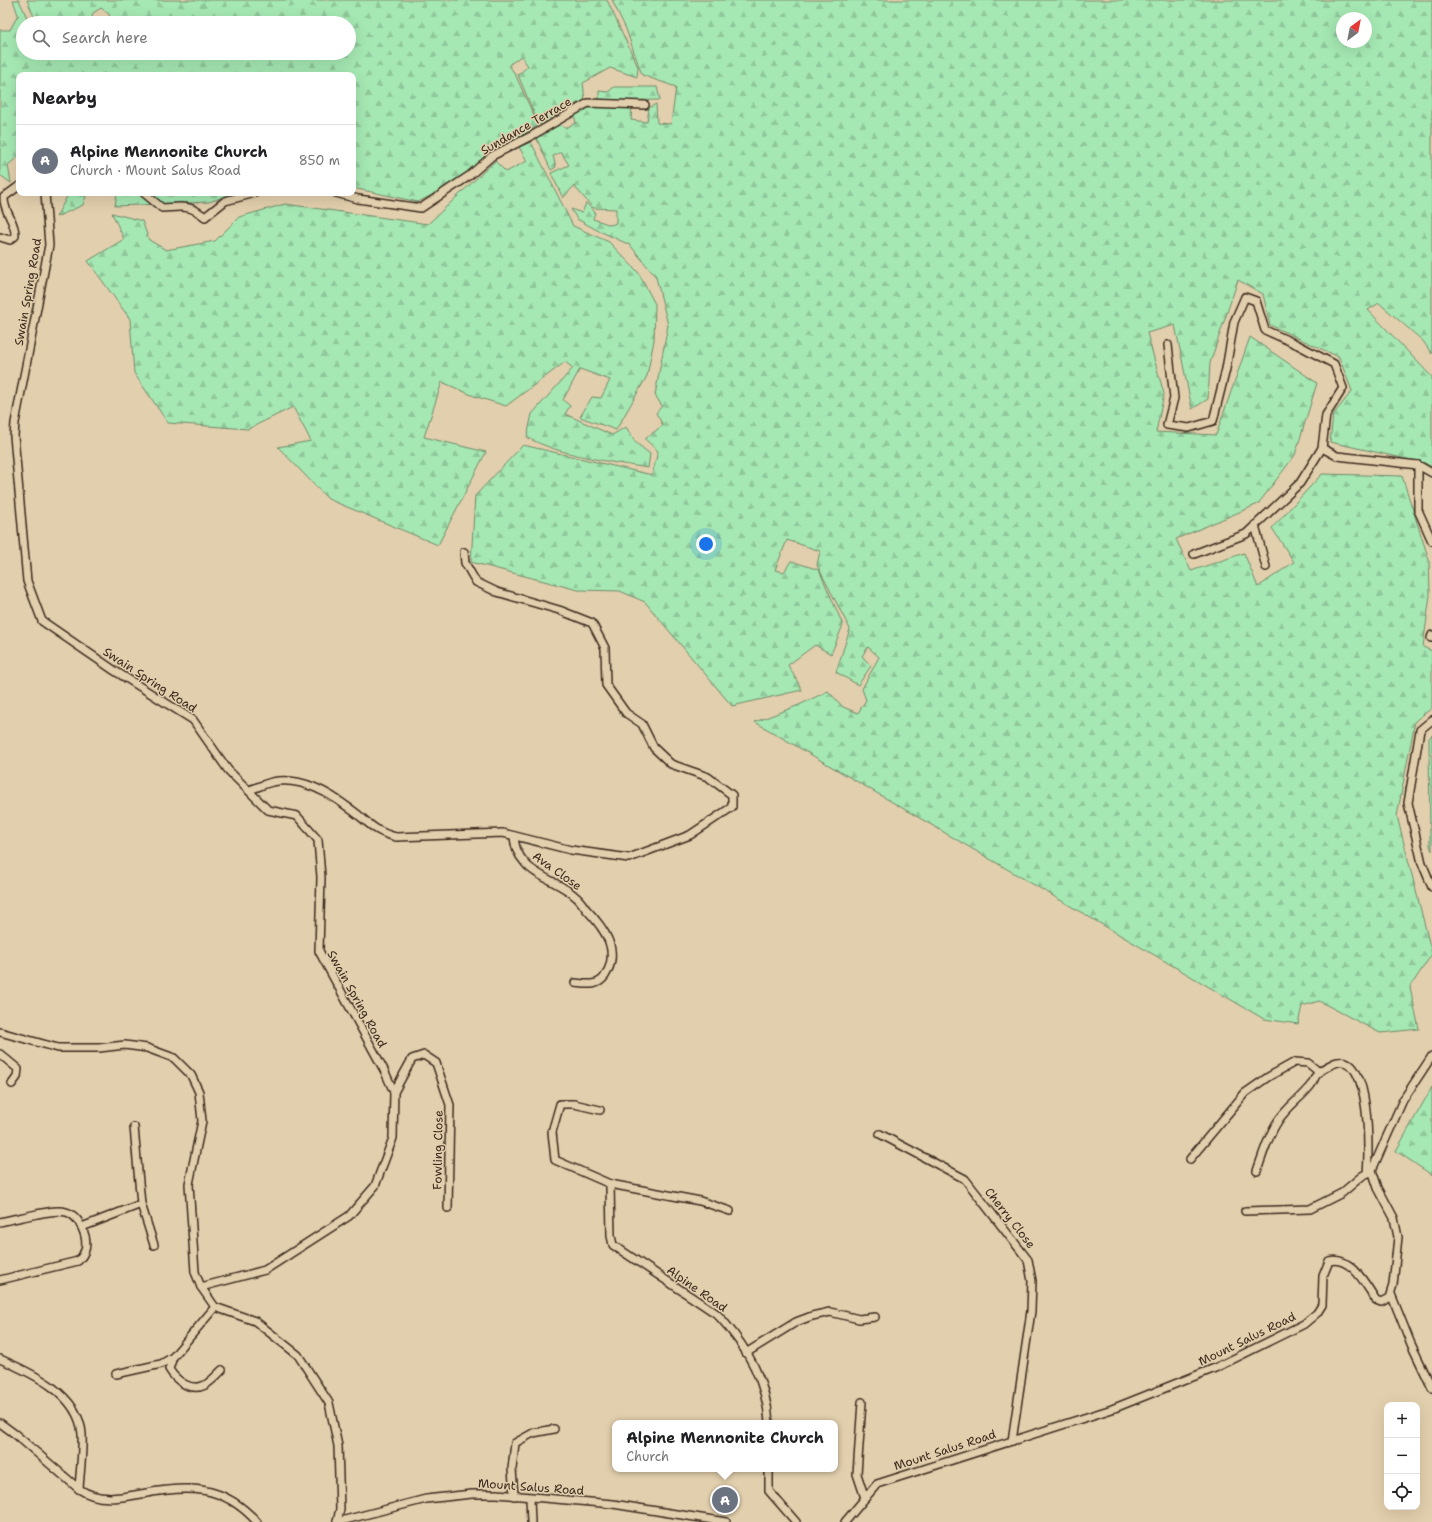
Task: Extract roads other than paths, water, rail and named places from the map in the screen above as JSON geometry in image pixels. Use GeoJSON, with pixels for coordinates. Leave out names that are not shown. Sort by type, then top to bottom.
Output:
{"type":"FeatureCollection","features":[{"type":"Feature","properties":{"kind":"street","name":"Sundance Terrace"},"geometry":{"type":"LineString","coordinates":[[347,196],[358,199],[421,208],[468,176],[492,156],[534,135],[588,103],[645,105]]}},
{"type":"Feature","properties":{"kind":"street","name":"Swain Spring Road"},"geometry":{"type":"LineString","coordinates":[[0,237],[10,240],[15,236],[13,222],[4,206],[4,197],[16,188]]}},
{"type":"Feature","properties":{"kind":"street","name":"Swain Spring Road"},"geometry":{"type":"LineString","coordinates":[[45,196],[49,245],[15,423],[14,436],[27,581],[42,621],[115,671],[193,720],[228,770],[268,810],[296,816],[318,840],[321,878],[319,951],[384,1070],[394,1092],[393,1138],[388,1152],[375,1186],[349,1216],[265,1270],[200,1287]]}},
{"type":"Feature","properties":{"kind":"street"},"geometry":{"type":"LineString","coordinates":[[148,196],[162,208],[184,206],[195,209],[205,218],[225,202],[245,196]]}},
{"type":"Feature","properties":{"kind":"street"},"geometry":{"type":"LineString","coordinates":[[1168,345],[1174,398],[1167,425],[1188,428],[1213,421],[1226,369],[1234,322],[1245,297],[1256,301],[1265,330],[1334,364],[1343,388],[1326,415],[1322,448],[1300,483],[1246,534],[1194,554]]}},
{"type":"Feature","properties":{"kind":"street"},"geometry":{"type":"LineString","coordinates":[[1322,448],[1337,456],[1418,465],[1432,473]]}},
{"type":"Feature","properties":{"kind":"street"},"geometry":{"type":"LineString","coordinates":[[1418,465],[1418,510],[1432,541]]}},
{"type":"Feature","properties":{"kind":"street"},"geometry":{"type":"LineString","coordinates":[[1255,525],[1266,566]]}},
{"type":"Feature","properties":{"kind":"street"},"geometry":{"type":"LineString","coordinates":[[249,790],[273,782],[301,782],[350,808],[370,826],[382,833],[396,837],[503,833],[572,850],[629,858],[690,835],[732,807],[732,795],[708,777],[671,764],[654,748],[642,724],[626,713],[606,685],[605,648],[592,623],[559,610],[497,592],[476,582],[465,563],[464,552]]}},
{"type":"Feature","properties":{"kind":"street"},"geometry":{"type":"LineString","coordinates":[[1432,720],[1420,730],[1408,803],[1422,863],[1432,887]]}},
{"type":"Feature","properties":{"kind":"street","name":"Ava Close"},"geometry":{"type":"LineString","coordinates":[[514,836],[515,849],[526,865],[576,896],[600,924],[611,944],[612,958],[608,970],[602,980],[593,985],[575,983]]}},
{"type":"Feature","properties":{"kind":"street"},"geometry":{"type":"LineString","coordinates":[[0,1032],[58,1048],[99,1048],[126,1045],[147,1048],[174,1058],[191,1075],[199,1092],[202,1121],[189,1184],[195,1272],[200,1287],[216,1307],[255,1321],[298,1355],[329,1403],[338,1446],[340,1508],[337,1522]]}},
{"type":"Feature","properties":{"kind":"street"},"geometry":{"type":"LineString","coordinates":[[0,1054],[18,1069],[17,1077],[12,1084]]}},
{"type":"Feature","properties":{"kind":"street","name":"Fowling Close"},"geometry":{"type":"LineString","coordinates":[[394,1092],[412,1059],[424,1055],[436,1063],[450,1105],[448,1208]]}},
{"type":"Feature","properties":{"kind":"street"},"geometry":{"type":"LineString","coordinates":[[1245,1211],[1310,1209],[1342,1194],[1370,1172],[1403,1100],[1432,1056]]}},
{"type":"Feature","properties":{"kind":"street"},"geometry":{"type":"LineString","coordinates":[[1190,1159],[1245,1093],[1268,1077],[1295,1062],[1308,1063],[1319,1072]]}},
{"type":"Feature","properties":{"kind":"street"},"geometry":{"type":"LineString","coordinates":[[1257,1171],[1267,1143],[1278,1121],[1311,1085],[1319,1072],[1338,1062],[1346,1063],[1354,1070],[1361,1082],[1369,1137],[1370,1172],[1394,1218],[1398,1237],[1391,1294],[1411,1344],[1432,1388]]}},
{"type":"Feature","properties":{"kind":"street"},"geometry":{"type":"LineString","coordinates":[[600,1110],[574,1104],[560,1104],[552,1132],[555,1160],[610,1184],[700,1201],[730,1211]]}},
{"type":"Feature","properties":{"kind":"street"},"geometry":{"type":"LineString","coordinates":[[134,1127],[141,1204],[154,1245]]}},
{"type":"Feature","properties":{"kind":"street","name":"Cherry Close"},"geometry":{"type":"LineString","coordinates":[[880,1134],[965,1179],[1028,1260],[1032,1281],[1031,1311],[1012,1441]]}},
{"type":"Feature","properties":{"kind":"street","name":"Alpine Road"},"geometry":{"type":"LineString","coordinates":[[610,1184],[611,1236],[613,1245],[717,1314],[732,1330],[752,1362],[763,1391],[768,1420]]}},
{"type":"Feature","properties":{"kind":"street"},"geometry":{"type":"LineString","coordinates":[[82,1227],[141,1204]]}},
{"type":"Feature","properties":{"kind":"street"},"geometry":{"type":"LineString","coordinates":[[0,1222],[62,1210],[77,1218],[82,1227],[86,1247],[85,1253],[78,1261],[0,1280]]}},
{"type":"Feature","properties":{"kind":"street","name":"Mount Salus Road"},"geometry":{"type":"LineString","coordinates":[[845,1522],[877,1484],[1112,1409],[1215,1368],[1304,1324],[1317,1313],[1322,1305],[1323,1276],[1329,1261],[1336,1259],[1342,1261],[1352,1269],[1376,1300],[1386,1301],[1391,1294]]}},
{"type":"Feature","properties":{"kind":"street"},"geometry":{"type":"LineString","coordinates":[[116,1374],[161,1364],[173,1357],[216,1307]]}},
{"type":"Feature","properties":{"kind":"street"},"geometry":{"type":"LineString","coordinates":[[746,1353],[796,1322],[812,1316],[830,1312],[859,1319],[875,1318]]}},
{"type":"Feature","properties":{"kind":"street"},"geometry":{"type":"LineString","coordinates":[[173,1357],[169,1369],[172,1374],[176,1379],[195,1387],[207,1384],[222,1370]]}},
{"type":"Feature","properties":{"kind":"street"},"geometry":{"type":"LineString","coordinates":[[0,1360],[44,1381],[61,1394],[71,1406],[78,1419],[82,1433],[79,1489]]}},
{"type":"Feature","properties":{"kind":"street"},"geometry":{"type":"LineString","coordinates":[[862,1402],[857,1474],[865,1498]]}},
{"type":"Feature","properties":{"kind":"street"},"geometry":{"type":"LineString","coordinates":[[0,1423],[87,1494],[101,1498],[116,1499],[147,1493],[202,1489],[228,1497],[238,1504],[257,1522]]}},
{"type":"Feature","properties":{"kind":"street"},"geometry":{"type":"LineString","coordinates":[[514,1496],[512,1468],[515,1443],[533,1433],[554,1429]]}},
{"type":"Feature","properties":{"kind":"street"},"geometry":{"type":"LineString","coordinates":[[769,1472],[769,1491],[796,1522]]}},
{"type":"Feature","properties":{"kind":"street","name":"Mount Salus Road"},"geometry":{"type":"LineString","coordinates":[[337,1522],[426,1499],[472,1494],[613,1504],[702,1520],[726,1522]]}},
{"type":"Feature","properties":{"kind":"street"},"geometry":{"type":"LineString","coordinates":[[530,1498],[531,1522]]}},
{"type":"Feature","properties":{"kind":"place","name":"Alpine Mennonite Church"},"geometry":{"type":"Point","coordinates":[725,1500]}}]}
